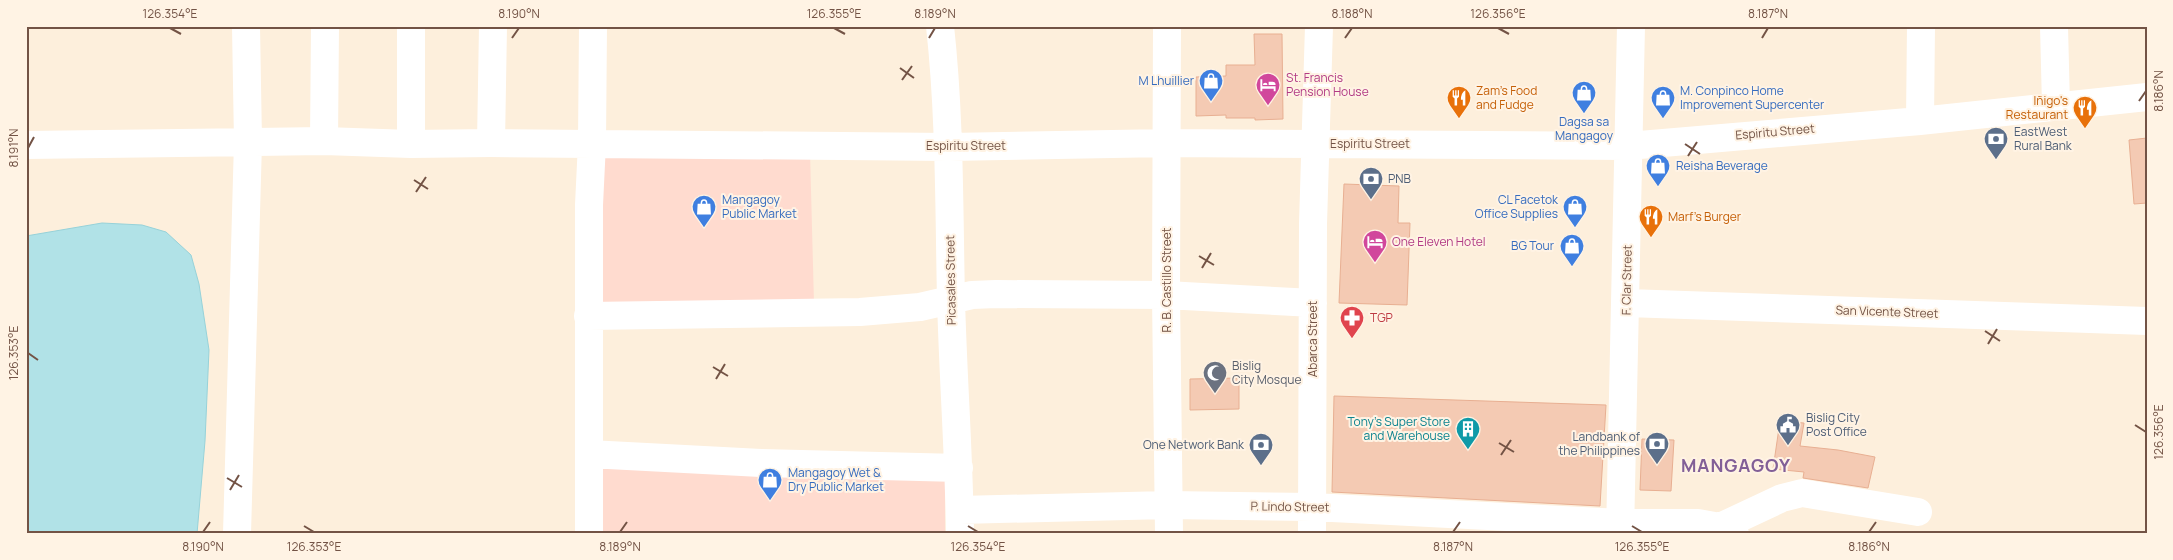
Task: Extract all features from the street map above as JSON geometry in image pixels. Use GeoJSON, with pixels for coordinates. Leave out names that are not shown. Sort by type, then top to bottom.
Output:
{"type":"FeatureCollection","features":[{"type":"Feature","properties":{"kind":"street"},"geometry":{"type":"LineString","coordinates":[[237,534],[248,142],[246,26]]}},
{"type":"Feature","properties":{"kind":"street"},"geometry":{"type":"LineString","coordinates":[[324,141],[325,26]]}},
{"type":"Feature","properties":{"kind":"street"},"geometry":{"type":"LineString","coordinates":[[411,26],[411,144]]}},
{"type":"Feature","properties":{"kind":"street"},"geometry":{"type":"LineString","coordinates":[[491,143],[492,26]]}},
{"type":"Feature","properties":{"kind":"street"},"geometry":{"type":"LineString","coordinates":[[589,534],[588,316],[593,26]]}},
{"type":"Feature","properties":{"kind":"street","name":"Picasales Street"},"geometry":{"type":"LineString","coordinates":[[940,26],[947,98],[949,147],[951,299],[960,522]]}},
{"type":"Feature","properties":{"kind":"street","name":"R. B. Castillo Street"},"geometry":{"type":"LineString","coordinates":[[1167,26],[1166,295],[1169,534]]}},
{"type":"Feature","properties":{"kind":"street","name":"Abarca Street"},"geometry":{"type":"LineString","coordinates":[[1312,534],[1315,144],[1319,26]]}},
{"type":"Feature","properties":{"kind":"street","name":"F. Clar Street"},"geometry":{"type":"LineString","coordinates":[[1620,528],[1632,26]]}},
{"type":"Feature","properties":{"kind":"street"},"geometry":{"type":"LineString","coordinates":[[1920,121],[1921,26]]}},
{"type":"Feature","properties":{"kind":"street"},"geometry":{"type":"LineString","coordinates":[[2054,26],[2056,106]]}},
{"type":"Feature","properties":{"kind":"street","name":"Espiritu Street"},"geometry":{"type":"LineString","coordinates":[[26,146],[324,141],[411,144],[592,143],[949,147],[1168,143],[1628,146],[1920,121],[2147,97]]}},
{"type":"Feature","properties":{"kind":"street"},"geometry":{"type":"LineString","coordinates":[[588,316],[860,312],[920,307],[951,299],[996,294],[1166,295],[1313,303]]}},
{"type":"Feature","properties":{"kind":"street","name":"San Vicente Street"},"geometry":{"type":"LineString","coordinates":[[1626,303],[2147,321]]}},
{"type":"Feature","properties":{"kind":"street"},"geometry":{"type":"LineString","coordinates":[[589,454],[762,463],[959,468]]}},
{"type":"Feature","properties":{"kind":"street"},"geometry":{"type":"LineString","coordinates":[[1728,530],[1782,498],[1802,493],[1918,512]]}},
{"type":"Feature","properties":{"kind":"street","name":"P. Lindo Street"},"geometry":{"type":"LineString","coordinates":[[960,522],[1168,505],[1312,506],[1620,528],[1698,523],[1728,530]]}},
{"type":"Feature","properties":{"kind":"shaded area","name":"Mangagoy Public Market"},"geometry":{"type":"Polygon","coordinates":[[[597,152],[810,152],[814,303],[594,307],[597,152]]]}},
{"type":"Feature","properties":{"kind":"shaded area","name":"Mangagoy Wet & Dry Public Market"},"geometry":{"type":"Polygon","coordinates":[[[595,459],[945,469],[945,534],[596,534],[595,459]]]}},
{"type":"Feature","properties":{"kind":"water"},"geometry":{"type":"Polygon","coordinates":[[[102,223],[142,225],[166,232],[191,255],[199,284],[209,350],[205,441],[197,534],[26,534],[26,236],[102,223]]]}},
{"type":"Feature","properties":{"kind":"building"},"geometry":{"type":"Polygon","coordinates":[[[1254,34],[1282,34],[1283,119],[1226,118],[1226,115],[1196,116],[1196,77],[1226,76],[1226,65],[1255,65],[1254,34]]]}},
{"type":"Feature","properties":{"kind":"building"},"geometry":{"type":"Polygon","coordinates":[[[2147,138],[2147,203],[2134,204],[2129,140],[2147,138]]]}},
{"type":"Feature","properties":{"kind":"building","name":"One Eleven Hotel"},"geometry":{"type":"Polygon","coordinates":[[[1344,184],[1399,186],[1398,223],[1410,223],[1407,305],[1339,303],[1344,184]]]}},
{"type":"Feature","properties":{"kind":"building","name":"Bislig City Mosque"},"geometry":{"type":"Polygon","coordinates":[[[1239,378],[1239,409],[1190,410],[1190,379],[1239,378]]]}},
{"type":"Feature","properties":{"kind":"building","name":"Tony's Super Store and Warehouse"},"geometry":{"type":"Polygon","coordinates":[[[1334,396],[1606,405],[1600,506],[1332,492],[1334,396]]]}},
{"type":"Feature","properties":{"kind":"building"},"geometry":{"type":"Polygon","coordinates":[[[1780,421],[1804,423],[1800,446],[1838,450],[1875,457],[1868,488],[1803,478],[1804,472],[1773,469],[1780,421]]]}},
{"type":"Feature","properties":{"kind":"building","name":"Landbank of the Philippines"},"geometry":{"type":"Polygon","coordinates":[[[1642,439],[1674,440],[1671,491],[1640,490],[1642,439]]]}},
{"type":"Feature","properties":{"kind":"place","name":"M Lhuillier"},"geometry":{"type":"Point","coordinates":[1211,102]}},
{"type":"Feature","properties":{"kind":"place","name":"St. Francis Pension House"},"geometry":{"type":"Point","coordinates":[1268,106]}},
{"type":"Feature","properties":{"kind":"place","name":"Dagsa sa Mangagoy"},"geometry":{"type":"Point","coordinates":[1584,114]}},
{"type":"Feature","properties":{"kind":"place","name":"Zam's Food and Fudge"},"geometry":{"type":"Point","coordinates":[1459,119]}},
{"type":"Feature","properties":{"kind":"place","name":"M. Conpinco Home Improvement Supercenter"},"geometry":{"type":"Point","coordinates":[1663,119]}},
{"type":"Feature","properties":{"kind":"place","name":"Iñigo's Restaurant"},"geometry":{"type":"Point","coordinates":[2085,129]}},
{"type":"Feature","properties":{"kind":"place","name":"EastWest Rural Bank"},"geometry":{"type":"Point","coordinates":[1996,160]}},
{"type":"Feature","properties":{"kind":"place","name":"Reisha Beverage"},"geometry":{"type":"Point","coordinates":[1658,187]}},
{"type":"Feature","properties":{"kind":"place","name":"PNB"},"geometry":{"type":"Point","coordinates":[1371,200]}},
{"type":"Feature","properties":{"kind":"place","name":"Mangagoy Public Market"},"geometry":{"type":"Point","coordinates":[704,228]}},
{"type":"Feature","properties":{"kind":"place","name":"CL Facetok Office Supplies"},"geometry":{"type":"Point","coordinates":[1575,228]}},
{"type":"Feature","properties":{"kind":"place","name":"Marf's Burger"},"geometry":{"type":"Point","coordinates":[1651,238]}},
{"type":"Feature","properties":{"kind":"place","name":"One Eleven Hotel"},"geometry":{"type":"Point","coordinates":[1375,263]}},
{"type":"Feature","properties":{"kind":"place","name":"BG Tour"},"geometry":{"type":"Point","coordinates":[1572,267]}},
{"type":"Feature","properties":{"kind":"place","name":"TGP"},"geometry":{"type":"Point","coordinates":[1352,339]}},
{"type":"Feature","properties":{"kind":"place","name":"Bislig City Mosque"},"geometry":{"type":"Point","coordinates":[1215,394]}},
{"type":"Feature","properties":{"kind":"place","name":"Bislig City Post Office"},"geometry":{"type":"Point","coordinates":[1788,446]}},
{"type":"Feature","properties":{"kind":"place","name":"Tony's Super Store and Warehouse"},"geometry":{"type":"Point","coordinates":[1468,450]}},
{"type":"Feature","properties":{"kind":"place","name":"Landbank of the Philippines"},"geometry":{"type":"Point","coordinates":[1657,465]}},
{"type":"Feature","properties":{"kind":"place","name":"One Network Bank"},"geometry":{"type":"Point","coordinates":[1261,466]}},
{"type":"Feature","properties":{"kind":"place","name":"Mangagoy Wet & Dry Public Market"},"geometry":{"type":"Point","coordinates":[770,501]}},
{"type":"Feature","properties":{"kind":"district","name":"MANGAGOY"},"geometry":{"type":"Point","coordinates":[1736,466]}}]}
